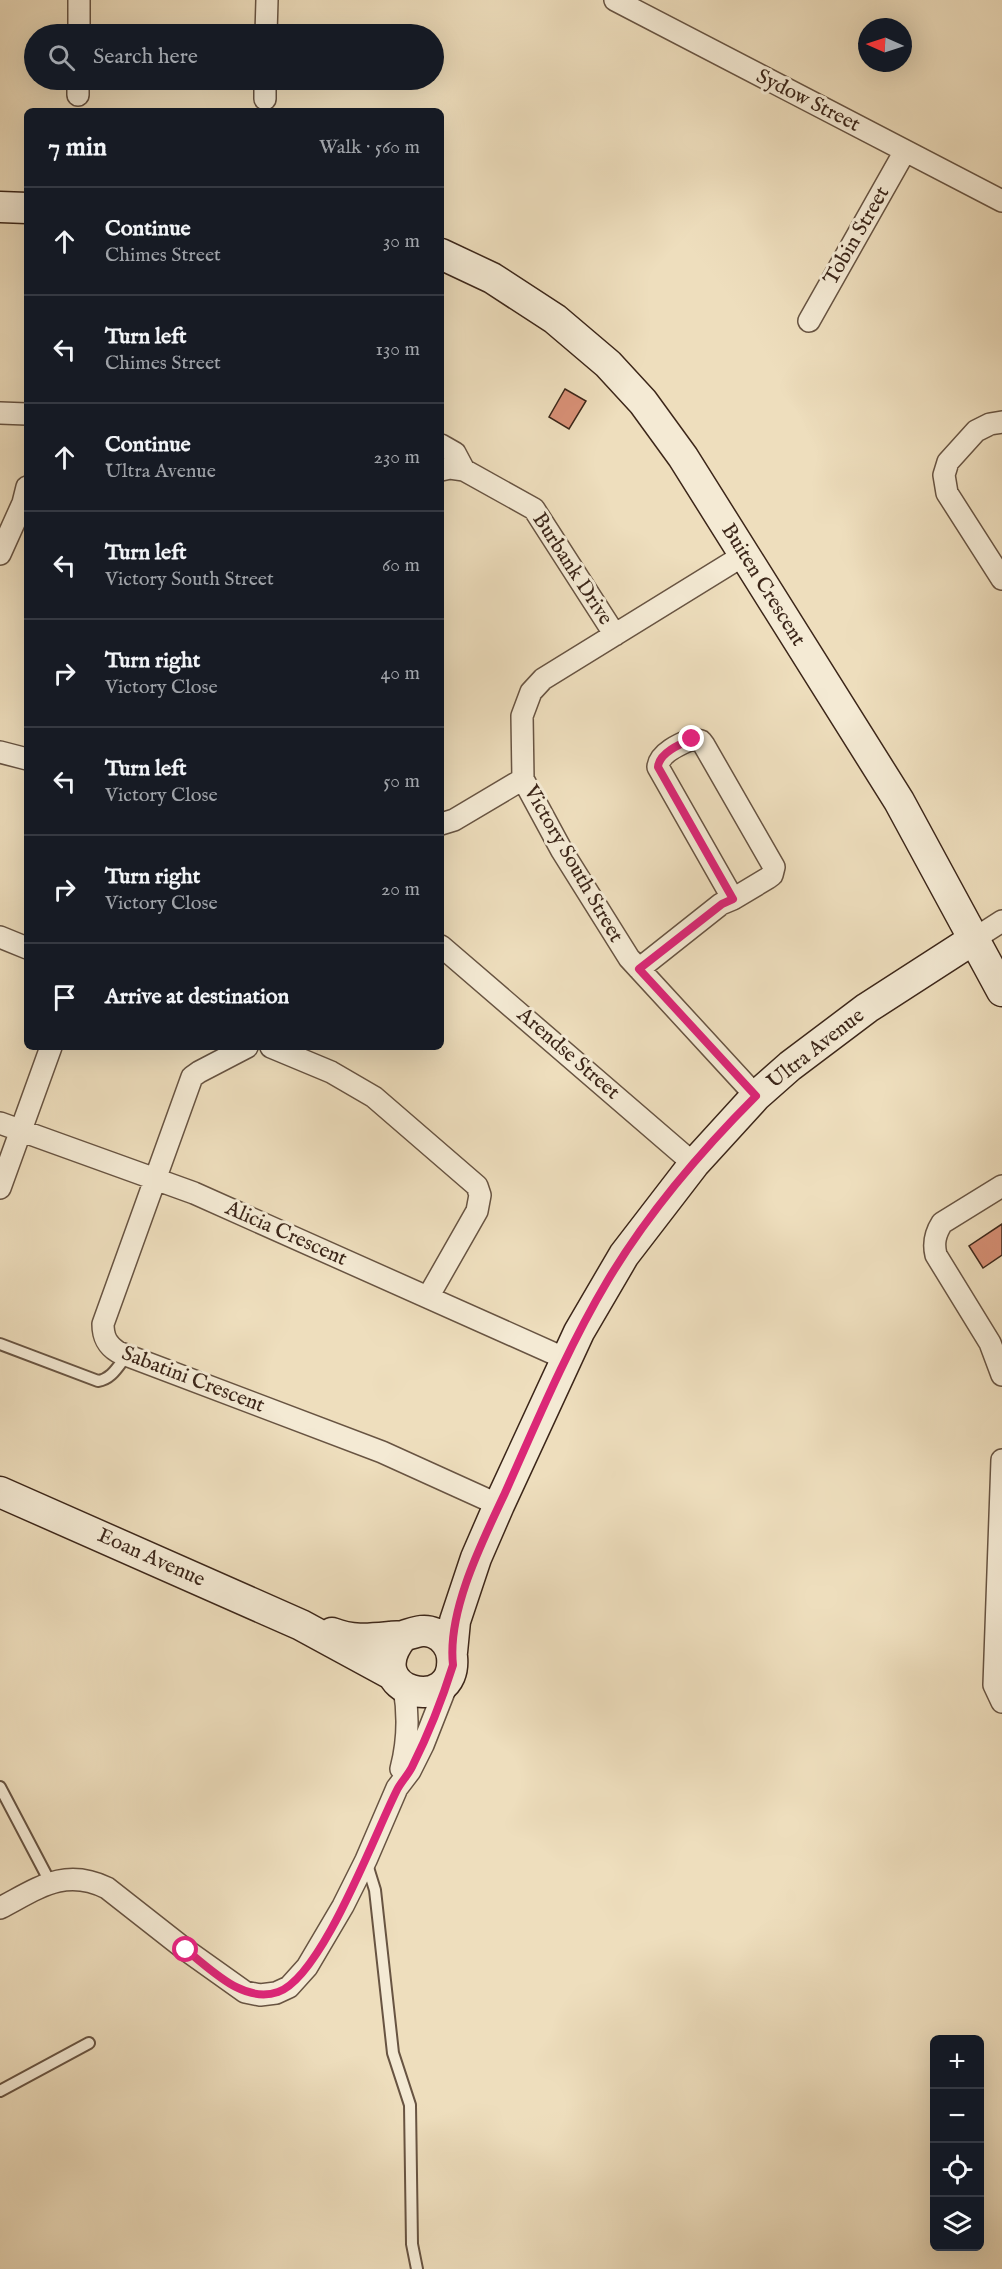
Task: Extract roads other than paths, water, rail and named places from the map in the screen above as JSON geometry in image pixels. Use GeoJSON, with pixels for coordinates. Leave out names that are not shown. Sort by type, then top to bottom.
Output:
{"type":"FeatureCollection","features":[{"type":"Feature","properties":{"kind":"street"},"geometry":{"type":"LineString","coordinates":[[79,24],[80,0]]}},
{"type":"Feature","properties":{"kind":"street"},"geometry":{"type":"LineString","coordinates":[[266,24],[267,0]]}},
{"type":"Feature","properties":{"kind":"street","name":"Sydow Street"},"geometry":{"type":"LineString","coordinates":[[615,0],[1002,201]]}},
{"type":"Feature","properties":{"kind":"street","name":"Tobin Street"},"geometry":{"type":"LineString","coordinates":[[809,321],[905,151]]}},
{"type":"Feature","properties":{"kind":"street"},"geometry":{"type":"LineString","coordinates":[[0,207],[24,208]]}},
{"type":"Feature","properties":{"kind":"street","name":"Buiten Crescent"},"geometry":{"type":"LineString","coordinates":[[444,255],[492,278],[555,319],[608,364],[643,402],[683,457],[899,801],[1002,991]]}},
{"type":"Feature","properties":{"kind":"street"},"geometry":{"type":"LineString","coordinates":[[0,413],[24,414]]}},
{"type":"Feature","properties":{"kind":"street"},"geometry":{"type":"LineString","coordinates":[[1002,422],[990,423],[976,431],[948,462],[944,475],[947,493],[1002,579]]}},
{"type":"Feature","properties":{"kind":"street","name":"Burbank Drive"},"geometry":{"type":"LineString","coordinates":[[444,447],[455,453],[464,470]]}},
{"type":"Feature","properties":{"kind":"street","name":"Burbank Drive"},"geometry":{"type":"LineString","coordinates":[[444,469],[464,470],[534,509],[615,635]]}},
{"type":"Feature","properties":{"kind":"street"},"geometry":{"type":"LineString","coordinates":[[0,554],[24,499]]}},
{"type":"Feature","properties":{"kind":"street","name":"Victory South Street"},"geometry":{"type":"LineString","coordinates":[[744,555],[543,679],[531,692],[522,716],[523,779],[562,851],[629,958],[756,1096]]}},
{"type":"Feature","properties":{"kind":"street"},"geometry":{"type":"LineString","coordinates":[[639,969],[722,904],[733,899],[772,875],[774,867],[704,745],[701,741],[692,739],[664,755],[658,762],[658,767],[733,899]]}},
{"type":"Feature","properties":{"kind":"street"},"geometry":{"type":"LineString","coordinates":[[0,752],[24,758]]}},
{"type":"Feature","properties":{"kind":"street"},"geometry":{"type":"LineString","coordinates":[[444,823],[454,820],[523,779]]}},
{"type":"Feature","properties":{"kind":"street","name":"Ultra Avenue"},"geometry":{"type":"LineString","coordinates":[[451,1665],[455,1621],[476,1558],[566,1359],[594,1305],[624,1255],[694,1164],[756,1096],[790,1066],[867,1008],[1002,921]]}},
{"type":"Feature","properties":{"kind":"street"},"geometry":{"type":"LineString","coordinates":[[0,937],[24,947]]}},
{"type":"Feature","properties":{"kind":"street","name":"Arendse Street"},"geometry":{"type":"LineString","coordinates":[[444,949],[694,1164]]}},
{"type":"Feature","properties":{"kind":"street"},"geometry":{"type":"LineString","coordinates":[[0,1188],[50,1050]]}},
{"type":"Feature","properties":{"kind":"street","name":"Sabatini Crescent"},"geometry":{"type":"LineString","coordinates":[[241,1050],[192,1077],[103,1324],[107,1343],[127,1355],[381,1452],[499,1505]]}},
{"type":"Feature","properties":{"kind":"street"},"geometry":{"type":"LineString","coordinates":[[278,1050],[356,1085],[390,1110],[477,1186],[480,1194],[477,1212],[428,1297]]}},
{"type":"Feature","properties":{"kind":"street","name":"Alicia Crescent"},"geometry":{"type":"LineString","coordinates":[[0,1123],[194,1193],[566,1359]]}},
{"type":"Feature","properties":{"kind":"street"},"geometry":{"type":"LineString","coordinates":[[1002,1186],[942,1223],[934,1243],[936,1255],[990,1343],[1002,1375]]}},
{"type":"Feature","properties":{"kind":"street"},"geometry":{"type":"LineString","coordinates":[[1002,1460],[994,1685],[1002,1702]]}},
{"type":"Feature","properties":{"kind":"street","name":"Eoan Avenue"},"geometry":{"type":"LineString","coordinates":[[0,1492],[301,1625],[398,1681]]}},
{"type":"Feature","properties":{"kind":"street","name":"Ultra Avenue"},"geometry":{"type":"LineString","coordinates":[[406,1635],[456,1589],[476,1558]]}},
{"type":"Feature","properties":{"kind":"street","name":"Eoan Avenue"},"geometry":{"type":"LineString","coordinates":[[301,1625],[345,1638],[362,1640],[406,1635]]}},
{"type":"Feature","properties":{"kind":"street"},"geometry":{"type":"LineString","coordinates":[[0,1908],[50,1882],[68,1878],[83,1879],[107,1888],[245,1992],[261,1995],[276,1993],[289,1987],[307,1967],[343,1906],[398,1788],[423,1745],[451,1665],[445,1640],[434,1633],[421,1630],[406,1635],[394,1648],[390,1661],[407,1706],[408,1740],[398,1788]]}},
{"type":"Feature","properties":{"kind":"street"},"geometry":{"type":"LineString","coordinates":[[398,1681],[416,1693],[429,1693],[441,1687],[451,1665]]}},
{"type":"Feature","properties":{"kind":"lane"},"geometry":{"type":"LineString","coordinates":[[0,1344],[98,1381],[111,1376],[127,1355]]}},
{"type":"Feature","properties":{"kind":"lane"},"geometry":{"type":"LineString","coordinates":[[0,1787],[50,1882]]}},
{"type":"Feature","properties":{"kind":"lane"},"geometry":{"type":"LineString","coordinates":[[366,1860],[375,1890],[393,2054],[410,2105],[412,2244],[417,2269]]}},
{"type":"Feature","properties":{"kind":"lane"},"geometry":{"type":"LineString","coordinates":[[0,2091],[89,2043]]}}]}
